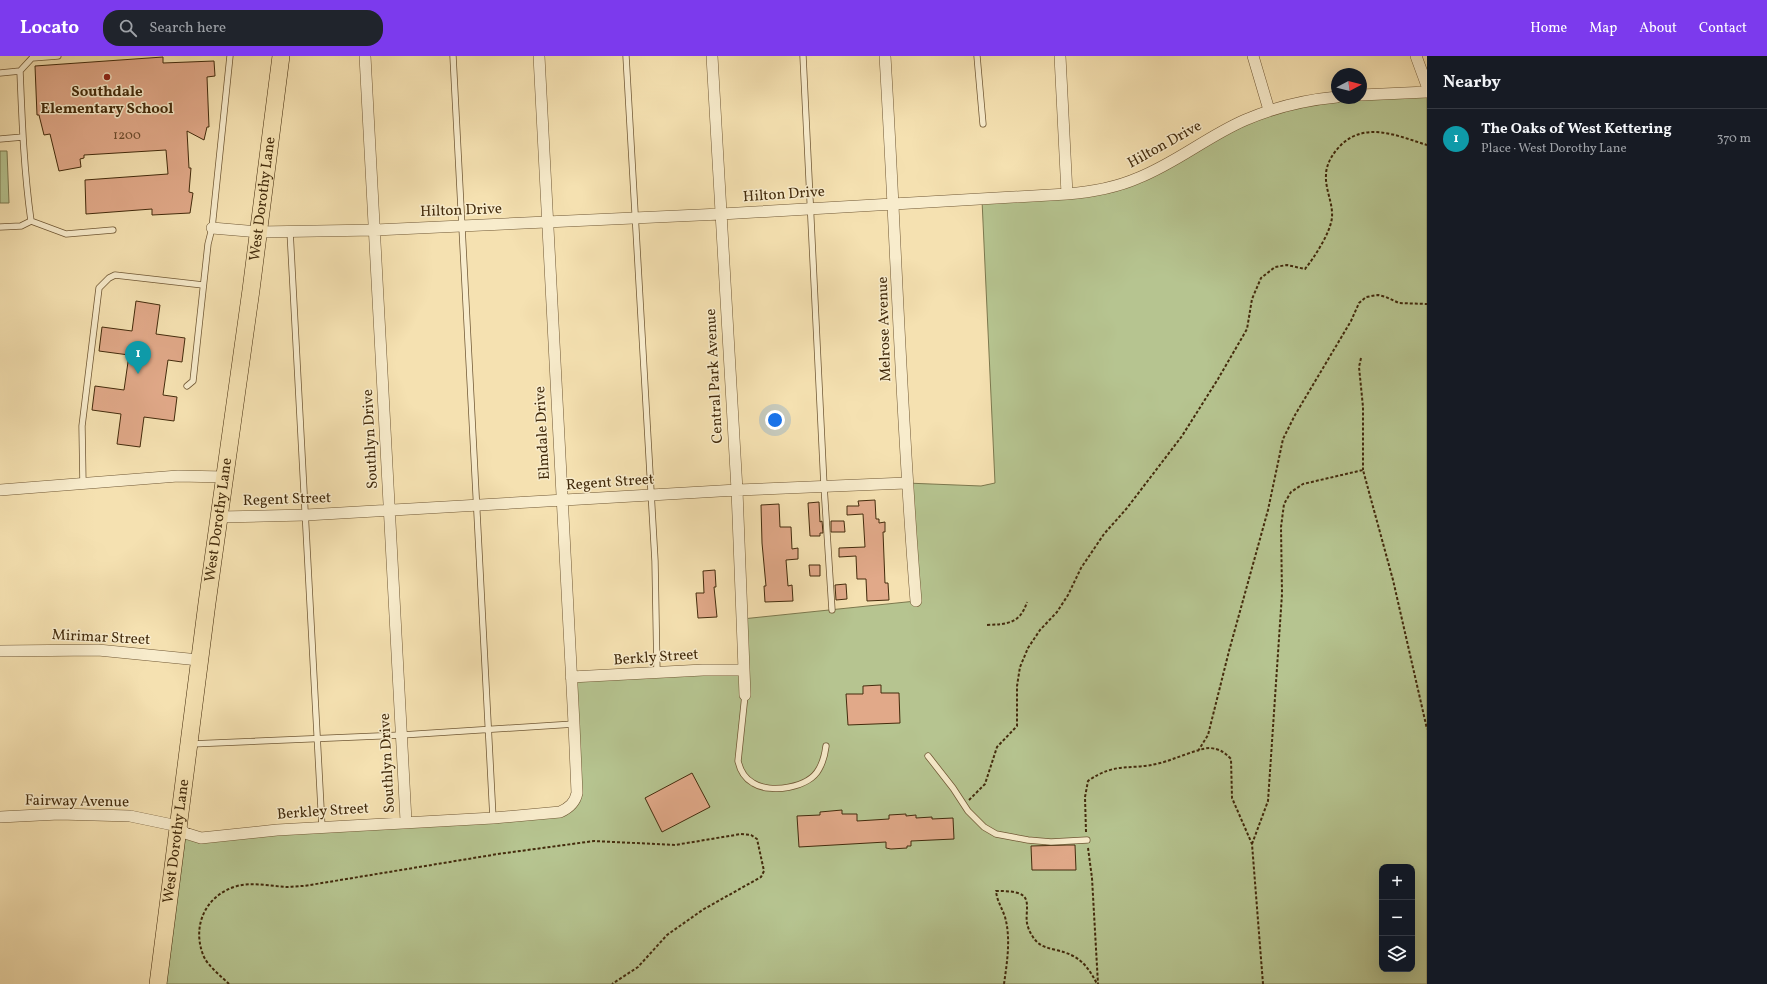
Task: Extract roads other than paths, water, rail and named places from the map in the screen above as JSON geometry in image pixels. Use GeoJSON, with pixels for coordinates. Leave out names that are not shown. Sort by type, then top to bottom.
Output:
{"type":"FeatureCollection","features":[{"type":"Feature","properties":{"kind":"main road","name":"West Dorothy Lane"},"geometry":{"type":"LineString","coordinates":[[158,984],[199,660],[259,232],[281,56]]}},
{"type":"Feature","properties":{"kind":"street","name":"Southlyn Drive"},"geometry":{"type":"LineString","coordinates":[[365,56],[376,230],[406,821]]}},
{"type":"Feature","properties":{"kind":"street","name":"Elmdale Drive"},"geometry":{"type":"LineString","coordinates":[[539,56],[574,724],[576,793],[573,803],[569,807]]}},
{"type":"Feature","properties":{"kind":"street","name":"Central Park Avenue"},"geometry":{"type":"LineString","coordinates":[[712,56],[737,490],[745,695]]}},
{"type":"Feature","properties":{"kind":"street","name":"Melrose Avenue"},"geometry":{"type":"LineString","coordinates":[[885,56],[894,204],[906,483],[916,601]]}},
{"type":"Feature","properties":{"kind":"street"},"geometry":{"type":"LineString","coordinates":[[1060,56],[1067,194]]}},
{"type":"Feature","properties":{"kind":"street"},"geometry":{"type":"LineString","coordinates":[[1253,56],[1269,110]]}},
{"type":"Feature","properties":{"kind":"street"},"geometry":{"type":"LineString","coordinates":[[1416,56],[1427,86]]}},
{"type":"Feature","properties":{"kind":"street"},"geometry":{"type":"LineString","coordinates":[[1367,95],[1427,92]]}},
{"type":"Feature","properties":{"kind":"street","name":"Hilton Drive"},"geometry":{"type":"LineString","coordinates":[[212,228],[259,232],[376,230],[721,214],[1098,191],[1140,178],[1207,139],[1269,110],[1299,102],[1331,97]]}},
{"type":"Feature","properties":{"kind":"street"},"geometry":{"type":"LineString","coordinates":[[0,490],[178,476],[225,477]]}},
{"type":"Feature","properties":{"kind":"street","name":"Regent Street"},"geometry":{"type":"LineString","coordinates":[[220,517],[306,515],[737,490],[906,483]]}},
{"type":"Feature","properties":{"kind":"street","name":"Mirimar Street"},"geometry":{"type":"LineString","coordinates":[[0,651],[98,650],[199,660]]}},
{"type":"Feature","properties":{"kind":"street","name":"Berkly Street"},"geometry":{"type":"LineString","coordinates":[[571,677],[703,670],[743,670]]}},
{"type":"Feature","properties":{"kind":"street","name":"Berkley Street"},"geometry":{"type":"LineString","coordinates":[[178,826],[185,833],[201,838],[277,830],[406,821],[493,818],[560,812],[569,807]]}},
{"type":"Feature","properties":{"kind":"street","name":"Fairway Avenue"},"geometry":{"type":"LineString","coordinates":[[0,817],[95,814],[130,816],[178,826]]}},
{"type":"Feature","properties":{"kind":"lane"},"geometry":{"type":"LineString","coordinates":[[0,73],[20,71],[32,58],[58,56]]}},
{"type":"Feature","properties":{"kind":"lane"},"geometry":{"type":"LineString","coordinates":[[187,386],[193,381],[208,244],[212,228],[230,56]]}},
{"type":"Feature","properties":{"kind":"lane"},"geometry":{"type":"LineString","coordinates":[[453,56],[493,818]]}},
{"type":"Feature","properties":{"kind":"lane"},"geometry":{"type":"LineString","coordinates":[[626,56],[650,496],[655,561],[657,672]]}},
{"type":"Feature","properties":{"kind":"lane"},"geometry":{"type":"LineString","coordinates":[[803,56],[824,486],[832,610]]}},
{"type":"Feature","properties":{"kind":"lane"},"geometry":{"type":"LineString","coordinates":[[977,56],[983,124]]}},
{"type":"Feature","properties":{"kind":"lane"},"geometry":{"type":"LineString","coordinates":[[20,71],[27,194],[31,221]]}},
{"type":"Feature","properties":{"kind":"lane"},"geometry":{"type":"LineString","coordinates":[[0,139],[23,137]]}},
{"type":"Feature","properties":{"kind":"lane"},"geometry":{"type":"LineString","coordinates":[[0,227],[21,226],[31,221],[66,234],[113,230]]}},
{"type":"Feature","properties":{"kind":"lane"},"geometry":{"type":"LineString","coordinates":[[290,232],[322,828]]}},
{"type":"Feature","properties":{"kind":"lane"},"geometry":{"type":"LineString","coordinates":[[82,484],[82,426],[99,288],[108,278],[115,275],[204,285]]}},
{"type":"Feature","properties":{"kind":"lane"},"geometry":{"type":"LineString","coordinates":[[745,695],[738,761],[740,771],[752,783],[764,788],[784,787],[804,783],[819,770],[824,759],[826,746]]}},
{"type":"Feature","properties":{"kind":"lane"},"geometry":{"type":"LineString","coordinates":[[189,744],[402,736],[574,724]]}},
{"type":"Feature","properties":{"kind":"lane"},"geometry":{"type":"LineString","coordinates":[[928,756],[953,788],[963,805],[984,826],[996,834],[1028,840],[1051,842],[1087,840]]}},
{"type":"Feature","properties":{"kind":"place","name":"Southdale Elementary School"},"geometry":{"type":"Point","coordinates":[107,77]}},
{"type":"Feature","properties":{"kind":"place","name":"The Oaks of West Kettering"},"geometry":{"type":"Point","coordinates":[138,374]}}]}
